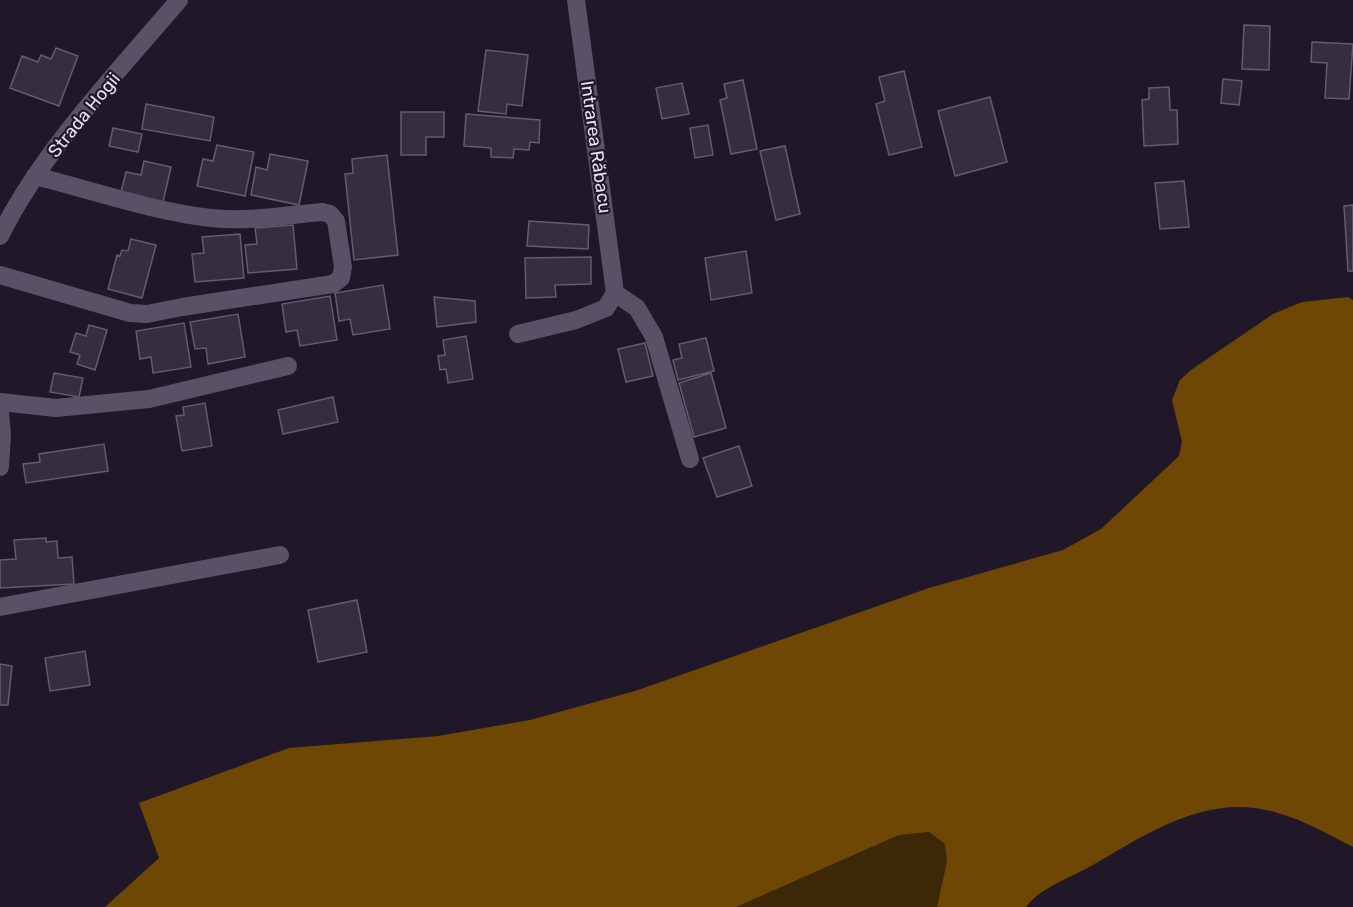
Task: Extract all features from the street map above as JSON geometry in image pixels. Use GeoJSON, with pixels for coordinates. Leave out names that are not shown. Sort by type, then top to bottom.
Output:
{"type":"FeatureCollection","features":[{"type":"Feature","properties":{"kind":"street","name":"Strada Hogii"},"geometry":{"type":"LineString","coordinates":[[0,236],[35,176],[178,0]]}},
{"type":"Feature","properties":{"kind":"street","name":"Intrarea Răbacu"},"geometry":{"type":"LineString","coordinates":[[576,0],[615,293]]}},
{"type":"Feature","properties":{"kind":"street"},"geometry":{"type":"LineString","coordinates":[[0,275],[130,314],[147,314],[333,284],[341,278],[343,267],[336,221],[330,214],[322,212],[241,219],[212,218],[166,210],[35,176]]}},
{"type":"Feature","properties":{"kind":"street"},"geometry":{"type":"LineString","coordinates":[[518,334],[576,321],[606,308],[615,293],[637,308],[654,337],[690,459]]}},
{"type":"Feature","properties":{"kind":"street"},"geometry":{"type":"LineString","coordinates":[[0,402],[56,408],[150,399],[288,366]]}},
{"type":"Feature","properties":{"kind":"street"},"geometry":{"type":"LineString","coordinates":[[0,412],[2,434],[0,467]]}},
{"type":"Feature","properties":{"kind":"street"},"geometry":{"type":"LineString","coordinates":[[0,607],[280,555]]}},
{"type":"Feature","properties":{"kind":"shaded area"},"geometry":{"type":"Polygon","coordinates":[[[1348,297],[1353,300],[1353,847],[1288,816],[1252,808],[1228,807],[1204,811],[1157,829],[1048,888],[1026,907],[937,907],[947,861],[945,844],[929,832],[899,835],[736,907],[105,907],[159,858],[139,803],[289,748],[438,736],[530,720],[635,691],[929,588],[1063,550],[1101,529],[1179,456],[1182,442],[1172,400],[1180,380],[1191,370],[1273,314],[1302,302],[1348,297]]]}},
{"type":"Feature","properties":{"kind":"shaded area"},"geometry":{"type":"Polygon","coordinates":[[[929,832],[945,844],[947,861],[937,907],[736,907],[899,835],[929,832]]]}},
{"type":"Feature","properties":{"kind":"building"},"geometry":{"type":"Polygon","coordinates":[[[1244,25],[1270,26],[1269,70],[1242,69],[1244,25]]]}},
{"type":"Feature","properties":{"kind":"building"},"geometry":{"type":"Polygon","coordinates":[[[1312,42],[1353,44],[1349,99],[1325,98],[1327,63],[1311,62],[1312,42]]]}},
{"type":"Feature","properties":{"kind":"building"},"geometry":{"type":"Polygon","coordinates":[[[56,48],[78,56],[59,106],[10,88],[22,56],[38,62],[41,55],[51,59],[56,48]]]}},
{"type":"Feature","properties":{"kind":"building"},"geometry":{"type":"Polygon","coordinates":[[[486,50],[528,55],[522,106],[507,104],[506,114],[478,111],[486,50]]]}},
{"type":"Feature","properties":{"kind":"building"},"geometry":{"type":"Polygon","coordinates":[[[904,71],[922,147],[889,155],[876,104],[885,101],[879,77],[904,71]]]}},
{"type":"Feature","properties":{"kind":"building"},"geometry":{"type":"Polygon","coordinates":[[[1223,79],[1242,81],[1239,105],[1221,103],[1223,79]]]}},
{"type":"Feature","properties":{"kind":"building"},"geometry":{"type":"Polygon","coordinates":[[[743,80],[757,149],[731,154],[720,100],[727,98],[724,84],[743,80]]]}},
{"type":"Feature","properties":{"kind":"building"},"geometry":{"type":"Polygon","coordinates":[[[682,83],[689,114],[662,119],[656,88],[682,83]]]}},
{"type":"Feature","properties":{"kind":"building"},"geometry":{"type":"Polygon","coordinates":[[[1169,87],[1170,110],[1177,110],[1178,144],[1144,146],[1142,100],[1149,99],[1149,88],[1169,87]]]}},
{"type":"Feature","properties":{"kind":"building"},"geometry":{"type":"Polygon","coordinates":[[[990,97],[1007,162],[955,176],[938,111],[990,97]]]}},
{"type":"Feature","properties":{"kind":"building"},"geometry":{"type":"Polygon","coordinates":[[[146,104],[214,117],[210,141],[142,129],[146,104]]]}},
{"type":"Feature","properties":{"kind":"building"},"geometry":{"type":"Polygon","coordinates":[[[401,112],[444,112],[444,137],[426,137],[426,155],[401,155],[401,112]]]}},
{"type":"Feature","properties":{"kind":"building"},"geometry":{"type":"Polygon","coordinates":[[[466,114],[540,120],[539,143],[530,142],[529,150],[514,149],[513,158],[491,157],[491,148],[464,146],[466,114]]]}},
{"type":"Feature","properties":{"kind":"building"},"geometry":{"type":"Polygon","coordinates":[[[708,125],[713,155],[695,158],[690,128],[708,125]]]}},
{"type":"Feature","properties":{"kind":"building"},"geometry":{"type":"Polygon","coordinates":[[[113,128],[142,134],[138,152],[109,146],[113,128]]]}},
{"type":"Feature","properties":{"kind":"building"},"geometry":{"type":"Polygon","coordinates":[[[217,145],[254,152],[245,196],[197,186],[203,159],[213,161],[217,145]]]}},
{"type":"Feature","properties":{"kind":"building"},"geometry":{"type":"Polygon","coordinates":[[[785,146],[800,214],[776,220],[760,151],[785,146]]]}},
{"type":"Feature","properties":{"kind":"building"},"geometry":{"type":"Polygon","coordinates":[[[270,154],[308,161],[299,205],[251,195],[256,167],[267,170],[270,154]]]}},
{"type":"Feature","properties":{"kind":"building"},"geometry":{"type":"Polygon","coordinates":[[[387,155],[398,255],[354,260],[345,174],[353,173],[352,159],[387,155]]]}},
{"type":"Feature","properties":{"kind":"building"},"geometry":{"type":"Polygon","coordinates":[[[144,161],[171,167],[163,202],[121,192],[126,172],[141,175],[144,161]]]}},
{"type":"Feature","properties":{"kind":"building"},"geometry":{"type":"Polygon","coordinates":[[[1184,181],[1189,227],[1160,229],[1155,183],[1184,181]]]}},
{"type":"Feature","properties":{"kind":"building"},"geometry":{"type":"Polygon","coordinates":[[[1353,205],[1353,271],[1348,271],[1344,206],[1353,205]]]}},
{"type":"Feature","properties":{"kind":"building"},"geometry":{"type":"Polygon","coordinates":[[[529,221],[589,225],[588,249],[527,246],[529,221]]]}},
{"type":"Feature","properties":{"kind":"building"},"geometry":{"type":"Polygon","coordinates":[[[293,225],[297,269],[248,273],[245,245],[257,244],[255,228],[293,225]]]}},
{"type":"Feature","properties":{"kind":"building"},"geometry":{"type":"Polygon","coordinates":[[[240,234],[244,278],[195,282],[192,254],[204,253],[202,237],[240,234]]]}},
{"type":"Feature","properties":{"kind":"building"},"geometry":{"type":"Polygon","coordinates":[[[131,239],[156,245],[142,298],[108,289],[117,255],[120,256],[122,250],[128,251],[131,239]]]}},
{"type":"Feature","properties":{"kind":"building"},"geometry":{"type":"Polygon","coordinates":[[[746,251],[752,293],[711,300],[705,258],[746,251]]]}},
{"type":"Feature","properties":{"kind":"building"},"geometry":{"type":"Polygon","coordinates":[[[591,257],[591,284],[555,285],[556,297],[526,298],[525,258],[591,257]]]}},
{"type":"Feature","properties":{"kind":"building"},"geometry":{"type":"Polygon","coordinates":[[[383,285],[390,329],[353,335],[350,319],[339,321],[335,293],[383,285]]]}},
{"type":"Feature","properties":{"kind":"building"},"geometry":{"type":"Polygon","coordinates":[[[330,296],[337,340],[300,346],[297,330],[286,332],[282,304],[330,296]]]}},
{"type":"Feature","properties":{"kind":"building"},"geometry":{"type":"Polygon","coordinates":[[[434,297],[475,301],[476,322],[437,327],[434,297]]]}},
{"type":"Feature","properties":{"kind":"building"},"geometry":{"type":"Polygon","coordinates":[[[238,314],[245,357],[208,364],[206,348],[195,349],[190,322],[238,314]]]}},
{"type":"Feature","properties":{"kind":"building"},"geometry":{"type":"Polygon","coordinates":[[[184,323],[191,367],[153,373],[151,357],[140,359],[136,331],[184,323]]]}},
{"type":"Feature","properties":{"kind":"building"},"geometry":{"type":"Polygon","coordinates":[[[89,325],[107,330],[95,370],[77,364],[80,355],[70,352],[76,333],[86,336],[89,325]]]}},
{"type":"Feature","properties":{"kind":"building"},"geometry":{"type":"Polygon","coordinates":[[[466,336],[473,379],[448,383],[446,369],[440,370],[438,356],[445,355],[443,340],[466,336]]]}},
{"type":"Feature","properties":{"kind":"building"},"geometry":{"type":"Polygon","coordinates":[[[706,338],[714,371],[678,380],[673,360],[682,358],[679,344],[706,338]]]}},
{"type":"Feature","properties":{"kind":"building"},"geometry":{"type":"Polygon","coordinates":[[[645,343],[653,376],[626,382],[618,349],[645,343]]]}},
{"type":"Feature","properties":{"kind":"building"},"geometry":{"type":"Polygon","coordinates":[[[54,373],[83,378],[79,397],[50,392],[54,373]]]}},
{"type":"Feature","properties":{"kind":"building"},"geometry":{"type":"Polygon","coordinates":[[[711,373],[726,428],[694,437],[679,383],[711,373]]]}},
{"type":"Feature","properties":{"kind":"building"},"geometry":{"type":"Polygon","coordinates":[[[333,397],[338,422],[283,434],[278,410],[333,397]]]}},
{"type":"Feature","properties":{"kind":"building"},"geometry":{"type":"Polygon","coordinates":[[[205,403],[212,446],[182,451],[176,416],[184,415],[183,407],[205,403]]]}},
{"type":"Feature","properties":{"kind":"building"},"geometry":{"type":"Polygon","coordinates":[[[104,444],[108,471],[26,483],[23,464],[40,462],[39,454],[104,444]]]}},
{"type":"Feature","properties":{"kind":"building"},"geometry":{"type":"Polygon","coordinates":[[[739,446],[752,486],[717,497],[703,458],[739,446]]]}},
{"type":"Feature","properties":{"kind":"building"},"geometry":{"type":"Polygon","coordinates":[[[46,538],[46,542],[57,541],[58,558],[72,557],[74,584],[0,588],[0,560],[16,559],[14,540],[46,538]]]}},
{"type":"Feature","properties":{"kind":"building"},"geometry":{"type":"Polygon","coordinates":[[[357,600],[367,652],[318,662],[308,610],[357,600]]]}},
{"type":"Feature","properties":{"kind":"building"},"geometry":{"type":"Polygon","coordinates":[[[85,651],[90,685],[50,691],[45,658],[85,651]]]}},
{"type":"Feature","properties":{"kind":"building"},"geometry":{"type":"Polygon","coordinates":[[[0,664],[12,666],[8,705],[0,705],[0,664]]]}}]}
